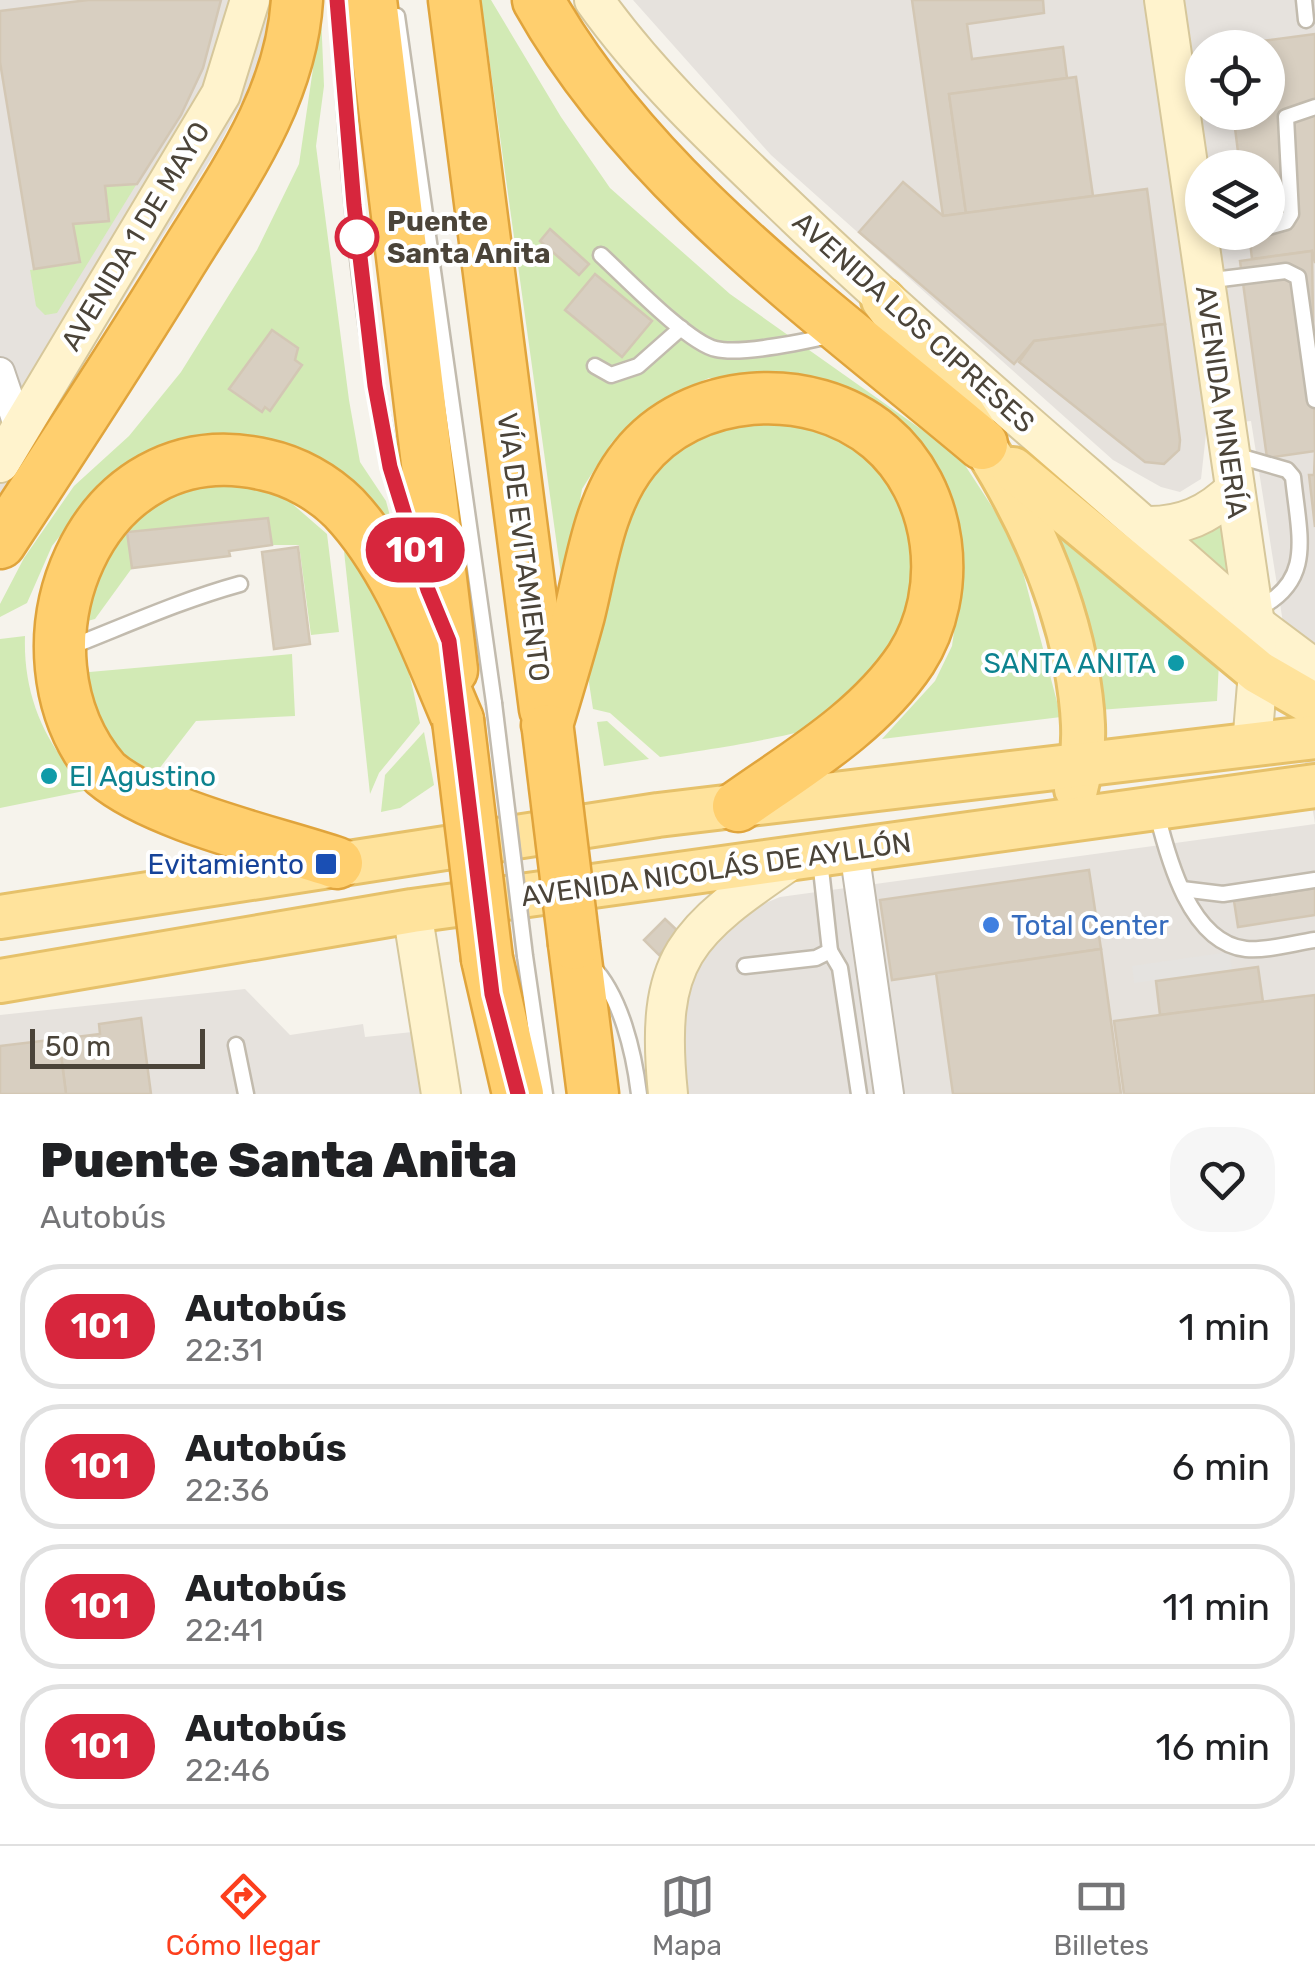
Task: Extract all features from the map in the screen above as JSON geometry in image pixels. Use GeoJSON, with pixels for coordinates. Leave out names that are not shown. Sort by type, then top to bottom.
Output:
{"type":"FeatureCollection","features":[{"type":"Feature","properties":{"kind":"highway"},"geometry":{"type":"LineString","coordinates":[[0,543],[68,440],[269,113],[285,66],[297,0]]}},
{"type":"Feature","properties":{"kind":"highway"},"geometry":{"type":"LineString","coordinates":[[371,0],[449,641],[476,712],[506,957],[518,1094]]}},
{"type":"Feature","properties":{"kind":"highway","name":"VÍA DE EVITAMIENTO"},"geometry":{"type":"LineString","coordinates":[[454,0],[593,1094]]}},
{"type":"Feature","properties":{"kind":"highway"},"geometry":{"type":"LineString","coordinates":[[538,0],[590,85],[645,151],[866,316],[982,444]]}},
{"type":"Feature","properties":{"kind":"highway"},"geometry":{"type":"LineString","coordinates":[[548,728],[603,517],[622,474],[650,442],[682,418],[724,402],[797,402],[850,418],[879,436],[899,457],[930,514],[937,574],[928,623],[910,660],[878,698],[828,742],[738,806]]}},
{"type":"Feature","properties":{"kind":"highway"},"geometry":{"type":"LineString","coordinates":[[337,863],[164,805],[120,784],[86,754],[60,720],[48,690],[44,656],[46,619],[58,577],[76,540],[105,506],[146,478],[183,464],[251,461],[310,482],[342,506],[366,534],[476,712]]}},
{"type":"Feature","properties":{"kind":"main road"},"geometry":{"type":"LineString","coordinates":[[982,444],[1258,672],[1315,706]]}},
{"type":"Feature","properties":{"kind":"main road"},"geometry":{"type":"LineString","coordinates":[[982,444],[1024,508],[1060,598],[1078,680],[1083,765],[1075,792],[1054,822]]}},
{"type":"Feature","properties":{"kind":"main road","name":"AVENIDA NICOLÁS DE AYLLÓN"},"geometry":{"type":"LineString","coordinates":[[0,917],[337,863],[738,806],[1315,738]]}},
{"type":"Feature","properties":{"kind":"main road","name":"AVENIDA NICOLÁS DE AYLLÓN"},"geometry":{"type":"LineString","coordinates":[[0,981],[412,911],[1315,786]]}},
{"type":"Feature","properties":{"kind":"street","name":"AVENIDA 1 DE MAYO"},"geometry":{"type":"LineString","coordinates":[[0,463],[6,396],[221,94],[250,0]]}},
{"type":"Feature","properties":{"kind":"street","name":"AVENIDA LOS CIPRESES"},"geometry":{"type":"LineString","coordinates":[[594,0],[626,44],[866,316],[1145,526],[1254,617]]}},
{"type":"Feature","properties":{"kind":"street","name":"AVENIDA MINERÍA"},"geometry":{"type":"LineString","coordinates":[[1164,0],[1185,79]]}},
{"type":"Feature","properties":{"kind":"street","name":"AVENIDA MINERÍA"},"geometry":{"type":"LineString","coordinates":[[1205,250],[1204,281],[1254,617],[1258,672],[1252,745]]}},
{"type":"Feature","properties":{"kind":"street"},"geometry":{"type":"LineString","coordinates":[[1145,526],[1185,522],[1220,504],[1232,471]]}},
{"type":"Feature","properties":{"kind":"street"},"geometry":{"type":"LineString","coordinates":[[1254,617],[1315,669]]}},
{"type":"Feature","properties":{"kind":"street"},"geometry":{"type":"LineString","coordinates":[[668,1094],[663,1020],[668,987],[682,956],[718,912],[822,854],[888,1094]]}},
{"type":"Feature","properties":{"kind":"street"},"geometry":{"type":"LineString","coordinates":[[412,911],[441,1094]]}},
{"type":"Feature","properties":{"kind":"lane"},"geometry":{"type":"LineString","coordinates":[[337,0],[354,205],[378,402],[390,467],[428,590],[449,641]]}},
{"type":"Feature","properties":{"kind":"lane"},"geometry":{"type":"LineString","coordinates":[[395,0],[476,712]]}},
{"type":"Feature","properties":{"kind":"lane"},"geometry":{"type":"LineString","coordinates":[[1304,0],[1306,20]]}},
{"type":"Feature","properties":{"kind":"lane"},"geometry":{"type":"LineString","coordinates":[[1285,222],[1291,214],[1286,116],[1315,107]]}},
{"type":"Feature","properties":{"kind":"lane"},"geometry":{"type":"LineString","coordinates":[[600,255],[681,328],[716,349],[796,344],[866,316]]}},
{"type":"Feature","properties":{"kind":"lane"},"geometry":{"type":"LineString","coordinates":[[1204,281],[1286,271],[1298,277],[1315,400]]}},
{"type":"Feature","properties":{"kind":"lane"},"geometry":{"type":"LineString","coordinates":[[595,366],[611,376],[638,366],[681,328]]}},
{"type":"Feature","properties":{"kind":"lane"},"geometry":{"type":"LineString","coordinates":[[1232,471],[1287,470],[1292,477],[1302,567],[1286,596],[1254,617]]}},
{"type":"Feature","properties":{"kind":"lane"},"geometry":{"type":"LineString","coordinates":[[44,656],[147,618],[171,603],[240,584]]}},
{"type":"Feature","properties":{"kind":"lane"},"geometry":{"type":"LineString","coordinates":[[1155,808],[1182,888],[1210,933],[1244,949],[1315,940]]}},
{"type":"Feature","properties":{"kind":"lane"},"geometry":{"type":"LineString","coordinates":[[822,854],[830,951],[840,968],[860,1094]]}},
{"type":"Feature","properties":{"kind":"lane"},"geometry":{"type":"LineString","coordinates":[[1182,888],[1223,894],[1315,880]]}},
{"type":"Feature","properties":{"kind":"lane"},"geometry":{"type":"LineString","coordinates":[[575,946],[608,982],[636,1069],[639,1094]]}},
{"type":"Feature","properties":{"kind":"lane"},"geometry":{"type":"LineString","coordinates":[[744,966],[816,958],[830,951]]}},
{"type":"Feature","properties":{"kind":"lane"},"geometry":{"type":"LineString","coordinates":[[506,957],[546,1094]]}},
{"type":"Feature","properties":{"kind":"lane"},"geometry":{"type":"LineString","coordinates":[[236,1045],[246,1094]]}},
{"type":"Feature","properties":{"kind":"shaded area"},"geometry":{"type":"Polygon","coordinates":[[[0,0],[271,0],[262,64],[217,149],[0,497],[0,0]]]}},
{"type":"Feature","properties":{"kind":"shaded area"},"geometry":{"type":"Polygon","coordinates":[[[633,0],[1315,0],[1315,824],[1251,421],[1207,425],[1201,479],[1180,492],[1161,487],[1113,460],[771,155],[633,0]]]}},
{"type":"Feature","properties":{"kind":"shaded area"},"geometry":{"type":"Polygon","coordinates":[[[1315,824],[1315,1094],[681,1094],[671,1017],[693,963],[730,918],[780,897],[1315,824]]]}},
{"type":"Feature","properties":{"kind":"shaded area"},"geometry":{"type":"Polygon","coordinates":[[[1229,952],[1232,969],[1134,983],[1132,966],[1229,952]]]}},
{"type":"Feature","properties":{"kind":"shaded area"},"geometry":{"type":"Polygon","coordinates":[[[245,989],[290,1035],[363,1024],[365,1037],[422,1031],[449,1094],[0,1094],[0,1015],[245,989]]]}},
{"type":"Feature","properties":{"kind":"green space"},"geometry":{"type":"Polygon","coordinates":[[[481,0],[491,0],[561,117],[610,188],[730,294],[959,456],[1015,542],[1061,717],[882,739],[935,681],[952,646],[961,582],[957,520],[923,455],[756,376],[709,378],[672,394],[612,442],[582,489],[564,596],[481,0]]]}},
{"type":"Feature","properties":{"kind":"green space"},"geometry":{"type":"Polygon","coordinates":[[[321,14],[324,86],[316,146],[349,400],[360,462],[386,501],[393,527],[384,537],[282,449],[233,436],[183,440],[142,454],[100,485],[52,546],[27,603],[0,617],[0,604],[24,558],[74,486],[129,436],[181,372],[257,250],[299,164],[321,14]]]}},
{"type":"Feature","properties":{"kind":"green space"},"geometry":{"type":"Polygon","coordinates":[[[136,185],[57,313],[45,315],[36,306],[30,270],[81,263],[73,224],[110,221],[105,186],[136,185]]]}},
{"type":"Feature","properties":{"kind":"green space"},"geometry":{"type":"Polygon","coordinates":[[[788,419],[847,438],[879,464],[901,496],[913,534],[915,573],[909,614],[895,652],[874,686],[846,714],[832,722],[757,741],[660,757],[610,713],[593,709],[586,663],[617,515],[694,425],[788,419]]]}},
{"type":"Feature","properties":{"kind":"green space"},"geometry":{"type":"Polygon","coordinates":[[[242,483],[289,501],[327,534],[339,632],[311,635],[299,545],[272,545],[267,518],[128,532],[132,568],[95,619],[64,627],[117,521],[195,485],[242,483]]]}},
{"type":"Feature","properties":{"kind":"green space"},"geometry":{"type":"Polygon","coordinates":[[[1041,505],[1219,662],[1217,701],[1099,710],[1077,581],[1041,505]]]}},
{"type":"Feature","properties":{"kind":"green space"},"geometry":{"type":"Polygon","coordinates":[[[1223,521],[1233,586],[1181,540],[1212,532],[1223,521]]]}},
{"type":"Feature","properties":{"kind":"green space"},"geometry":{"type":"Polygon","coordinates":[[[344,551],[374,593],[394,631],[409,673],[420,723],[379,773],[370,794],[344,551]]]}},
{"type":"Feature","properties":{"kind":"green space"},"geometry":{"type":"Polygon","coordinates":[[[25,636],[28,680],[40,720],[61,756],[89,790],[0,808],[0,639],[25,636]]]}},
{"type":"Feature","properties":{"kind":"green space"},"geometry":{"type":"Polygon","coordinates":[[[292,654],[295,716],[196,721],[152,778],[114,753],[67,674],[292,654]]]}},
{"type":"Feature","properties":{"kind":"green space"},"geometry":{"type":"Polygon","coordinates":[[[607,721],[649,759],[604,766],[597,722],[607,721]]]}},
{"type":"Feature","properties":{"kind":"green space"},"geometry":{"type":"Polygon","coordinates":[[[424,732],[434,785],[400,808],[381,812],[385,775],[424,732]]]}},
{"type":"Feature","properties":{"kind":"building"},"geometry":{"type":"Polygon","coordinates":[[[88,0],[221,0],[203,68],[181,115],[137,184],[105,186],[109,221],[73,224],[80,262],[34,269],[0,62],[0,11],[88,0]]]}},
{"type":"Feature","properties":{"kind":"building"},"geometry":{"type":"Polygon","coordinates":[[[912,0],[1043,0],[1044,13],[967,24],[972,59],[1063,47],[1067,78],[949,94],[966,213],[943,216],[912,0]]]}},
{"type":"Feature","properties":{"kind":"building"},"geometry":{"type":"Polygon","coordinates":[[[1315,34],[1315,263],[1312,251],[1252,259],[1251,250],[1285,250],[1285,150],[1238,150],[1235,130],[1285,130],[1285,38],[1315,34]]]}},
{"type":"Feature","properties":{"kind":"building"},"geometry":{"type":"Polygon","coordinates":[[[1076,77],[1093,196],[966,213],[949,94],[1076,77]]]}},
{"type":"Feature","properties":{"kind":"building"},"geometry":{"type":"Polygon","coordinates":[[[903,182],[943,216],[1147,189],[1165,324],[1034,341],[1014,364],[859,232],[903,182]]]}},
{"type":"Feature","properties":{"kind":"building"},"geometry":{"type":"Polygon","coordinates":[[[550,229],[589,264],[579,275],[540,241],[550,229]]]}},
{"type":"Feature","properties":{"kind":"building"},"geometry":{"type":"Polygon","coordinates":[[[1312,251],[1315,451],[1267,458],[1240,261],[1312,251]]]}},
{"type":"Feature","properties":{"kind":"building"},"geometry":{"type":"Polygon","coordinates":[[[595,274],[652,321],[622,357],[565,310],[595,274]]]}},
{"type":"Feature","properties":{"kind":"building"},"geometry":{"type":"Polygon","coordinates":[[[1165,324],[1180,440],[1179,450],[1164,464],[1145,462],[1019,362],[1034,341],[1165,324]]]}},
{"type":"Feature","properties":{"kind":"building"},"geometry":{"type":"Polygon","coordinates":[[[272,330],[298,348],[295,360],[302,365],[270,411],[265,407],[262,412],[229,389],[272,330]]]}},
{"type":"Feature","properties":{"kind":"building"},"geometry":{"type":"Polygon","coordinates":[[[1315,451],[1315,527],[1309,475],[1314,475],[1315,451]]]}},
{"type":"Feature","properties":{"kind":"building"},"geometry":{"type":"Polygon","coordinates":[[[268,518],[272,545],[229,551],[230,556],[132,568],[127,532],[268,518]]]}},
{"type":"Feature","properties":{"kind":"building"},"geometry":{"type":"Polygon","coordinates":[[[298,547],[310,644],[274,649],[262,552],[298,547]]]}},
{"type":"Feature","properties":{"kind":"building","name":"Total Center"},"geometry":{"type":"Polygon","coordinates":[[[1089,870],[1101,949],[892,980],[880,900],[1089,870]]]}},
{"type":"Feature","properties":{"kind":"building"},"geometry":{"type":"Polygon","coordinates":[[[1315,888],[1315,915],[1238,927],[1234,901],[1315,888]]]}},
{"type":"Feature","properties":{"kind":"building"},"geometry":{"type":"Polygon","coordinates":[[[665,919],[680,933],[659,955],[644,940],[665,919]]]}},
{"type":"Feature","properties":{"kind":"building"},"geometry":{"type":"Polygon","coordinates":[[[1101,949],[1121,1094],[953,1094],[936,973],[1101,949]]]}},
{"type":"Feature","properties":{"kind":"building"},"geometry":{"type":"Polygon","coordinates":[[[1258,967],[1263,1002],[1160,1015],[1156,981],[1258,967]]]}},
{"type":"Feature","properties":{"kind":"building"},"geometry":{"type":"Polygon","coordinates":[[[1315,995],[1315,1094],[1124,1094],[1114,1021],[1315,995]]]}},
{"type":"Feature","properties":{"kind":"building"},"geometry":{"type":"Polygon","coordinates":[[[141,1018],[151,1094],[66,1094],[59,1039],[100,1034],[99,1024],[141,1018]]]}},
{"type":"Feature","properties":{"kind":"building"},"geometry":{"type":"Polygon","coordinates":[[[59,1039],[66,1094],[0,1094],[0,1046],[59,1039]]]}},
{"type":"Feature","properties":{"kind":"bus line","name":"101"},"geometry":{"type":"LineString","coordinates":[[337,0],[354,205],[375,386],[390,467],[428,590],[449,641],[492,994],[518,1094]]}},
{"type":"Feature","properties":{"kind":"place","name":"Puente Santa Anita"},"geometry":{"type":"Point","coordinates":[357,237]}},
{"type":"Feature","properties":{"kind":"place","name":"SANTA ANITA"},"geometry":{"type":"Point","coordinates":[1176,663]}},
{"type":"Feature","properties":{"kind":"place","name":"El Agustino"},"geometry":{"type":"Point","coordinates":[49,776]}},
{"type":"Feature","properties":{"kind":"place","name":"Evitamiento"},"geometry":{"type":"Point","coordinates":[326,864]}},
{"type":"Feature","properties":{"kind":"place","name":"Total Center"},"geometry":{"type":"Point","coordinates":[991,925]}}]}
